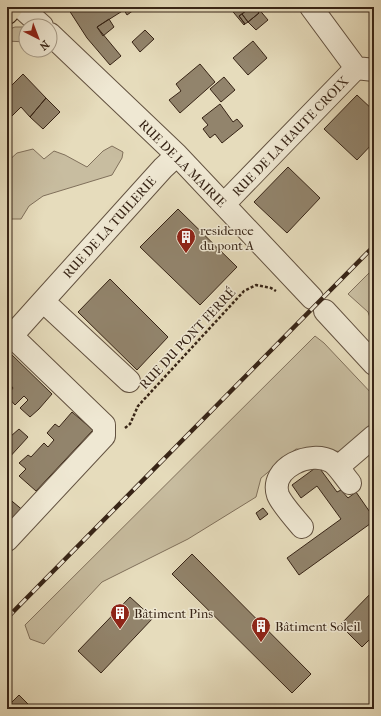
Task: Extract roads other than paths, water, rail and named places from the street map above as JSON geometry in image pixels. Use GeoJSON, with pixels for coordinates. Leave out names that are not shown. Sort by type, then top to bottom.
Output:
{"type":"FeatureCollection","features":[{"type":"Feature","properties":{"kind":"main road"},"geometry":{"type":"LineString","coordinates":[[7,13],[12,7]]}},
{"type":"Feature","properties":{"kind":"street"},"geometry":{"type":"LineString","coordinates":[[22,7],[34,18]]}},
{"type":"Feature","properties":{"kind":"street","name":"RUE DE LA HAUTE CROIX"},"geometry":{"type":"LineString","coordinates":[[224,204],[365,69],[311,7]]}},
{"type":"Feature","properties":{"kind":"street","name":"RUE DE LA MAIRIE"},"geometry":{"type":"LineString","coordinates":[[58,42],[177,155],[374,364]]}},
{"type":"Feature","properties":{"kind":"street","name":"RUE DE LA TUILERIE"},"geometry":{"type":"LineString","coordinates":[[7,540],[104,436],[104,425],[11,335],[163,168],[177,155]]}},
{"type":"Feature","properties":{"kind":"street"},"geometry":{"type":"LineString","coordinates":[[43,301],[129,381]]}},
{"type":"Feature","properties":{"kind":"street"},"geometry":{"type":"LineString","coordinates":[[302,527],[278,496],[277,488],[279,479],[286,470],[304,458],[325,459],[332,462],[344,475],[374,436]]}},
{"type":"Feature","properties":{"kind":"railway"},"geometry":{"type":"LineString","coordinates":[[7,618],[374,246]]}},
{"type":"Feature","properties":{"kind":"place","name":"residence du pont A"},"geometry":{"type":"Point","coordinates":[186,254]}},
{"type":"Feature","properties":{"kind":"place","name":"Bâtiment Pins"},"geometry":{"type":"Point","coordinates":[120,630]}},
{"type":"Feature","properties":{"kind":"place","name":"Bâtiment Soleil"},"geometry":{"type":"Point","coordinates":[261,643]}}]}
